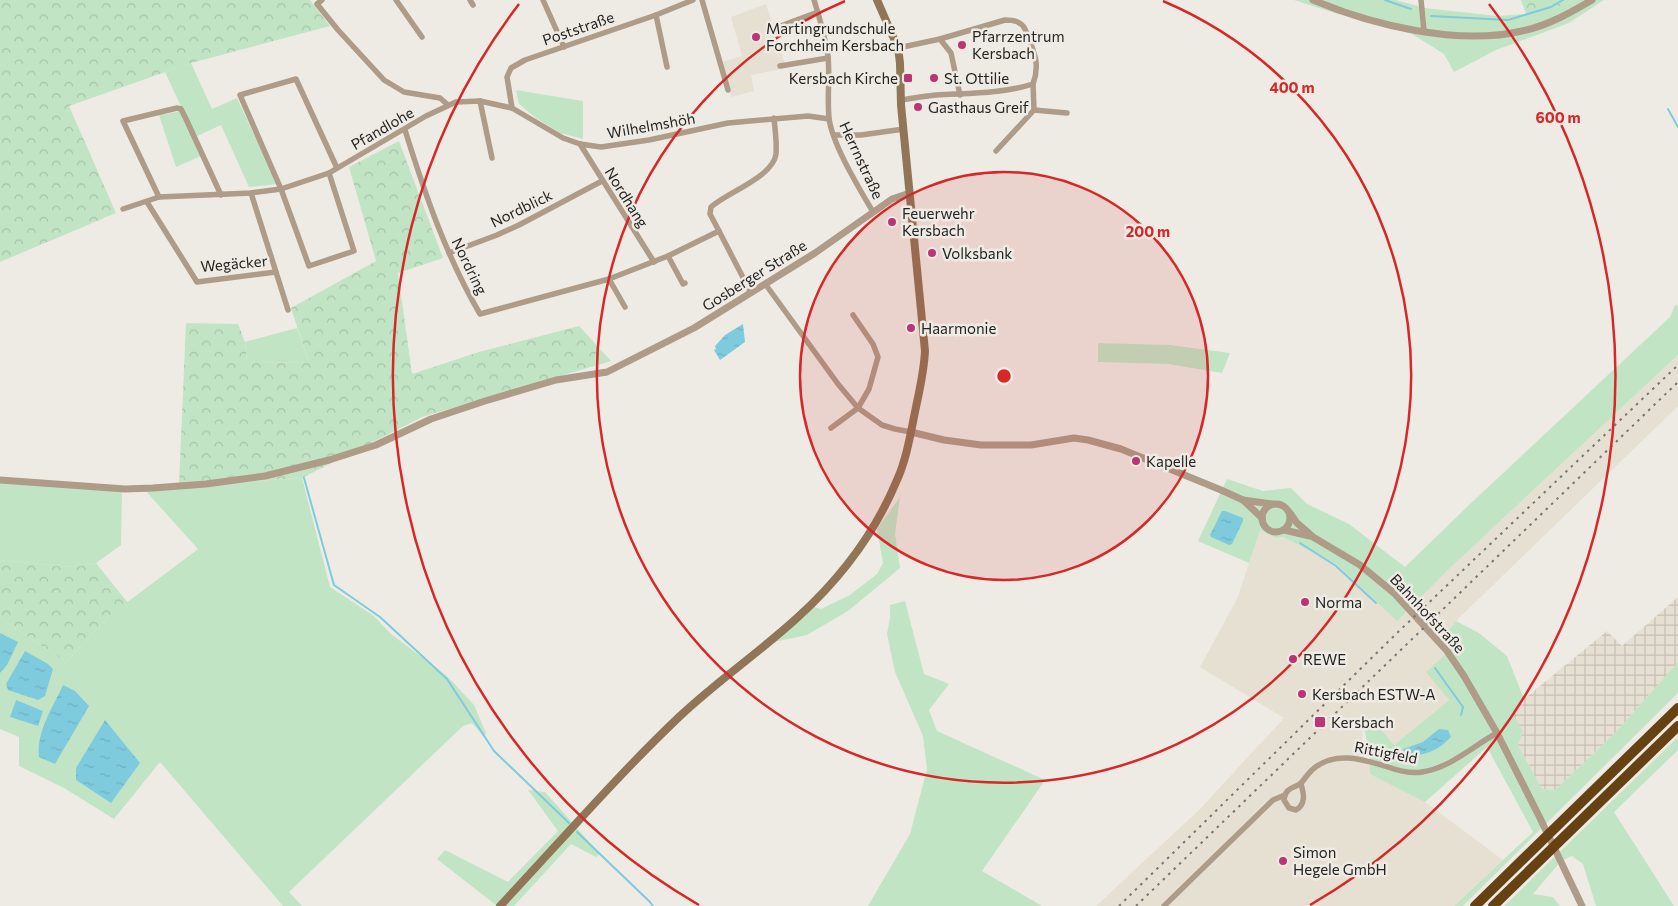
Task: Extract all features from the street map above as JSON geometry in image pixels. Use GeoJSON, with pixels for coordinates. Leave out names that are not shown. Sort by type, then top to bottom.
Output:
{"type":"FeatureCollection","features":[{"type":"Feature","properties":{"kind":"highway"},"geometry":{"type":"LineString","coordinates":[[1475,906],[1678,708]]}},
{"type":"Feature","properties":{"kind":"highway"},"geometry":{"type":"LineString","coordinates":[[1493,906],[1678,726]]}},
{"type":"Feature","properties":{"kind":"main road"},"geometry":{"type":"LineString","coordinates":[[500,906],[679,717],[797,618],[843,570],[861,546],[898,479],[922,378],[925,352],[904,129],[902,77],[898,48],[877,0]]}},
{"type":"Feature","properties":{"kind":"street"},"geometry":{"type":"LineString","coordinates":[[396,0],[422,38]]}},
{"type":"Feature","properties":{"kind":"street"},"geometry":{"type":"LineString","coordinates":[[543,0],[564,46]]}},
{"type":"Feature","properties":{"kind":"street","name":"Poststraße"},"geometry":{"type":"LineString","coordinates":[[512,108],[507,78],[510,68],[525,60],[656,15],[693,0]]}},
{"type":"Feature","properties":{"kind":"street"},"geometry":{"type":"LineString","coordinates":[[702,0],[728,90]]}},
{"type":"Feature","properties":{"kind":"street","name":"Herrnstraße"},"geometry":{"type":"LineString","coordinates":[[814,0],[823,28],[828,58],[829,119],[834,135],[857,185],[873,212]]}},
{"type":"Feature","properties":{"kind":"street"},"geometry":{"type":"LineString","coordinates":[[1313,0],[1355,15],[1452,36],[1506,34],[1524,31],[1544,24],[1592,0]]}},
{"type":"Feature","properties":{"kind":"street"},"geometry":{"type":"LineString","coordinates":[[1421,0],[1424,31]]}},
{"type":"Feature","properties":{"kind":"street"},"geometry":{"type":"LineString","coordinates":[[320,2],[338,30],[384,80],[404,92],[440,98],[448,105]]}},
{"type":"Feature","properties":{"kind":"street"},"geometry":{"type":"LineString","coordinates":[[775,28],[818,12]]}},
{"type":"Feature","properties":{"kind":"street"},"geometry":{"type":"LineString","coordinates":[[656,15],[667,67]]}},
{"type":"Feature","properties":{"kind":"street"},"geometry":{"type":"LineString","coordinates":[[898,48],[940,39],[1005,20],[1014,20],[1023,25],[1036,56],[1037,73],[1033,84],[1034,110],[996,151]]}},
{"type":"Feature","properties":{"kind":"street"},"geometry":{"type":"LineString","coordinates":[[940,39],[951,52],[960,95]]}},
{"type":"Feature","properties":{"kind":"street"},"geometry":{"type":"LineString","coordinates":[[780,66],[828,58]]}},
{"type":"Feature","properties":{"kind":"street"},"geometry":{"type":"LineString","coordinates":[[328,173],[354,251],[308,265],[281,188],[240,95],[296,79],[337,168]]}},
{"type":"Feature","properties":{"kind":"street"},"geometry":{"type":"LineString","coordinates":[[902,100],[935,95],[990,93],[1033,84]]}},
{"type":"Feature","properties":{"kind":"street"},"geometry":{"type":"LineString","coordinates":[[480,101],[492,158]]}},
{"type":"Feature","properties":{"kind":"street","name":"Wilhelmshöh"},"geometry":{"type":"LineString","coordinates":[[448,105],[456,102],[480,101],[512,108],[563,138],[580,144],[601,147],[629,144],[728,123],[808,116],[829,119]]}},
{"type":"Feature","properties":{"kind":"street","name":"Pfandlohe"},"geometry":{"type":"LineString","coordinates":[[122,209],[159,197],[251,193],[281,188],[328,173],[448,105]]}},
{"type":"Feature","properties":{"kind":"street"},"geometry":{"type":"LineString","coordinates":[[159,197],[123,121],[177,108],[181,109],[221,195]]}},
{"type":"Feature","properties":{"kind":"street"},"geometry":{"type":"LineString","coordinates":[[1034,110],[1067,113]]}},
{"type":"Feature","properties":{"kind":"street"},"geometry":{"type":"LineString","coordinates":[[751,294],[710,214],[711,207],[760,176],[772,165],[776,154],[774,118]]}},
{"type":"Feature","properties":{"kind":"street"},"geometry":{"type":"LineString","coordinates":[[834,135],[861,135],[904,129]]}},
{"type":"Feature","properties":{"kind":"street","name":"Nordring"},"geometry":{"type":"LineString","coordinates":[[405,130],[434,220],[466,289],[480,314],[610,280],[668,256],[718,231]]}},
{"type":"Feature","properties":{"kind":"street","name":"Nordhang"},"geometry":{"type":"LineString","coordinates":[[580,144],[654,262]]}},
{"type":"Feature","properties":{"kind":"street","name":"Nordblick"},"geometry":{"type":"LineString","coordinates":[[449,253],[519,225],[602,181]]}},
{"type":"Feature","properties":{"kind":"street"},"geometry":{"type":"LineString","coordinates":[[251,193],[288,310]]}},
{"type":"Feature","properties":{"kind":"street","name":"Gosberger Straße"},"geometry":{"type":"LineString","coordinates":[[0,480],[125,489],[153,488],[206,484],[265,476],[329,460],[376,445],[431,420],[485,401],[556,380],[607,372],[694,328],[766,285],[892,199],[910,193]]}},
{"type":"Feature","properties":{"kind":"street","name":"Wegäcker"},"geometry":{"type":"LineString","coordinates":[[147,202],[197,282],[276,272]]}},
{"type":"Feature","properties":{"kind":"street"},"geometry":{"type":"LineString","coordinates":[[668,256],[683,284],[685,283]]}},
{"type":"Feature","properties":{"kind":"street"},"geometry":{"type":"LineString","coordinates":[[610,280],[625,307]]}},
{"type":"Feature","properties":{"kind":"street"},"geometry":{"type":"LineString","coordinates":[[766,285],[838,384],[858,408],[882,425],[895,429],[911,428],[944,440],[981,445],[1031,445],[1074,438],[1088,440],[1121,449],[1243,500],[1281,504],[1285,506],[1297,523],[1313,537]]}},
{"type":"Feature","properties":{"kind":"street"},"geometry":{"type":"LineString","coordinates":[[831,428],[858,408],[869,389],[878,357],[873,344],[853,316]]}},
{"type":"Feature","properties":{"kind":"street"},"geometry":{"type":"LineString","coordinates":[[1243,500],[1262,518],[1264,525],[1270,530],[1277,532],[1284,530],[1313,537]]}},
{"type":"Feature","properties":{"kind":"street"},"geometry":{"type":"LineString","coordinates":[[1262,518],[1265,509],[1273,504]]}},
{"type":"Feature","properties":{"kind":"street"},"geometry":{"type":"LineString","coordinates":[[1284,530],[1290,522],[1290,513]]}},
{"type":"Feature","properties":{"kind":"street","name":"Bahnhofstraße"},"geometry":{"type":"LineString","coordinates":[[1313,537],[1360,565],[1398,597],[1440,643],[1464,676],[1498,733],[1582,906]]}},
{"type":"Feature","properties":{"kind":"street","name":"Rittigfeld"},"geometry":{"type":"LineString","coordinates":[[1164,906],[1273,800],[1285,795],[1294,786],[1301,784],[1318,765],[1339,758],[1357,758],[1408,772],[1433,770],[1498,733]]}},
{"type":"Feature","properties":{"kind":"street"},"geometry":{"type":"LineString","coordinates":[[1285,795],[1284,800],[1289,808],[1296,810],[1299,808],[1304,800],[1301,784]]}},
{"type":"Feature","properties":{"kind":"shaded area","name":"Martingrundschule Forchheim Kersbach"},"geometry":{"type":"Polygon","coordinates":[[[766,4],[786,68],[751,75],[754,91],[731,97],[722,62],[742,56],[731,17],[766,4]]]}},
{"type":"Feature","properties":{"kind":"shaded area"},"geometry":{"type":"Polygon","coordinates":[[[1678,355],[1678,406],[1456,621],[1443,637],[1447,653],[1449,700],[1394,745],[1371,717],[1363,723],[1362,755],[1503,860],[1454,906],[1096,906],[1200,809],[1284,718],[1200,667],[1238,597],[1260,529],[1276,538],[1283,537],[1336,564],[1397,620],[1678,355]]]}},
{"type":"Feature","properties":{"kind":"shaded area"},"geometry":{"type":"Polygon","coordinates":[[[1678,597],[1678,662],[1616,732],[1555,790],[1542,789],[1518,745],[1512,713],[1524,699],[1607,631],[1622,646],[1678,597]]]}},
{"type":"Feature","properties":{"kind":"green space"},"geometry":{"type":"Polygon","coordinates":[[[0,0],[310,0],[330,26],[191,63],[69,106],[116,213],[0,262],[0,0]]]}},
{"type":"Feature","properties":{"kind":"green space"},"geometry":{"type":"Polygon","coordinates":[[[1294,0],[1396,0],[1425,8],[1497,16],[1526,14],[1567,4],[1573,0],[1604,0],[1569,23],[1496,50],[1454,72],[1444,54],[1412,34],[1294,0]]]}},
{"type":"Feature","properties":{"kind":"green space"},"geometry":{"type":"Polygon","coordinates":[[[1521,0],[1573,0],[1567,4],[1526,14],[1521,0]]]}},
{"type":"Feature","properties":{"kind":"green space"},"geometry":{"type":"Polygon","coordinates":[[[191,63],[212,109],[237,98],[277,184],[249,187],[221,125],[193,138],[201,156],[176,167],[159,115],[183,111],[165,72],[191,63]]]}},
{"type":"Feature","properties":{"kind":"green space"},"geometry":{"type":"Polygon","coordinates":[[[516,90],[583,101],[583,139],[560,133],[536,118],[519,104],[516,90]]]}},
{"type":"Feature","properties":{"kind":"green space"},"geometry":{"type":"Polygon","coordinates":[[[399,141],[443,258],[398,273],[412,374],[479,352],[579,326],[611,361],[422,417],[302,478],[179,485],[186,323],[238,324],[245,342],[247,362],[309,363],[291,308],[376,261],[349,167],[399,141]]]}},
{"type":"Feature","properties":{"kind":"green space"},"geometry":{"type":"Polygon","coordinates":[[[1675,305],[1678,306],[1678,355],[1450,568],[1397,621],[1336,564],[1283,537],[1276,538],[1260,530],[1249,563],[1198,541],[1227,479],[1263,491],[1291,488],[1307,504],[1349,524],[1405,567],[1670,317],[1675,305]]]}},
{"type":"Feature","properties":{"kind":"green space"},"geometry":{"type":"Polygon","coordinates":[[[297,328],[309,363],[247,362],[245,342],[297,328]]]}},
{"type":"Feature","properties":{"kind":"green space"},"geometry":{"type":"Polygon","coordinates":[[[1098,343],[1170,345],[1230,353],[1222,373],[1168,364],[1098,362],[1098,343]]]}},
{"type":"Feature","properties":{"kind":"green space"},"geometry":{"type":"Polygon","coordinates":[[[302,478],[330,587],[374,616],[391,634],[448,677],[474,705],[486,733],[484,737],[472,723],[463,726],[289,892],[302,906],[283,906],[160,762],[114,819],[64,788],[19,766],[19,737],[0,729],[0,618],[66,662],[110,615],[198,549],[143,488],[302,478]]]}},
{"type":"Feature","properties":{"kind":"green space"},"geometry":{"type":"Polygon","coordinates":[[[0,481],[122,490],[121,545],[96,563],[71,567],[0,560],[0,481]]]}},
{"type":"Feature","properties":{"kind":"green space"},"geometry":{"type":"Polygon","coordinates":[[[900,497],[895,534],[900,568],[848,611],[807,635],[774,642],[814,607],[821,609],[850,595],[877,574],[883,563],[877,529],[900,497]]]}},
{"type":"Feature","properties":{"kind":"green space"},"geometry":{"type":"Polygon","coordinates":[[[0,560],[71,567],[96,563],[128,603],[110,615],[66,662],[0,618],[0,560]]]}},
{"type":"Feature","properties":{"kind":"green space"},"geometry":{"type":"Polygon","coordinates":[[[905,601],[924,674],[949,684],[929,710],[937,731],[1045,780],[982,871],[1042,906],[868,906],[910,834],[927,769],[923,736],[895,672],[887,634],[890,605],[905,601]]]}},
{"type":"Feature","properties":{"kind":"green space"},"geometry":{"type":"Polygon","coordinates":[[[1456,621],[1479,633],[1507,656],[1524,699],[1512,713],[1523,731],[1518,745],[1542,789],[1555,790],[1616,732],[1678,662],[1678,693],[1463,906],[1454,906],[1533,832],[1487,747],[1425,802],[1370,774],[1370,755],[1363,723],[1371,717],[1394,745],[1449,700],[1426,672],[1447,653],[1443,637],[1456,621]]]}},
{"type":"Feature","properties":{"kind":"green space"},"geometry":{"type":"Polygon","coordinates":[[[1678,737],[1678,750],[1614,812],[1674,906],[1596,906],[1583,864],[1572,856],[1561,861],[1533,894],[1553,897],[1560,906],[1504,906],[1678,737]]]}},
{"type":"Feature","properties":{"kind":"green space"},"geometry":{"type":"Polygon","coordinates":[[[528,790],[545,792],[600,854],[596,857],[571,844],[514,906],[497,906],[437,859],[445,850],[508,882],[558,831],[528,790]]]}},
{"type":"Feature","properties":{"kind":"water"},"geometry":{"type":"Polygon","coordinates":[[[743,324],[745,342],[720,360],[714,350],[716,349],[715,346],[725,335],[743,324]]]}},
{"type":"Feature","properties":{"kind":"water"},"geometry":{"type":"Polygon","coordinates":[[[1222,511],[1243,518],[1232,544],[1229,545],[1210,535],[1222,511]]]}},
{"type":"Feature","properties":{"kind":"water"},"geometry":{"type":"Polygon","coordinates":[[[0,633],[18,642],[7,665],[0,673],[0,633]]]}},
{"type":"Feature","properties":{"kind":"water"},"geometry":{"type":"Polygon","coordinates":[[[25,651],[48,664],[53,669],[45,696],[38,700],[8,690],[6,684],[25,651]]]}},
{"type":"Feature","properties":{"kind":"water"},"geometry":{"type":"Polygon","coordinates":[[[63,685],[75,691],[89,706],[55,764],[39,757],[40,738],[46,720],[63,685]]]}},
{"type":"Feature","properties":{"kind":"water"},"geometry":{"type":"Polygon","coordinates":[[[16,700],[43,711],[38,726],[10,717],[16,700]]]}},
{"type":"Feature","properties":{"kind":"water"},"geometry":{"type":"Polygon","coordinates":[[[105,720],[140,763],[111,803],[76,780],[76,768],[105,720]]]}},
{"type":"Feature","properties":{"kind":"water"},"geometry":{"type":"Polygon","coordinates":[[[1439,729],[1448,730],[1451,737],[1441,746],[1424,754],[1405,756],[1403,749],[1423,742],[1439,729]]]}},
{"type":"Feature","properties":{"kind":"waterway"},"geometry":{"type":"LineString","coordinates":[[1385,0],[1411,9]]}},
{"type":"Feature","properties":{"kind":"waterway"},"geometry":{"type":"LineString","coordinates":[[1431,16],[1508,20],[1551,7],[1563,0]]}},
{"type":"Feature","properties":{"kind":"waterway"},"geometry":{"type":"LineString","coordinates":[[1668,109],[1678,127]]}},
{"type":"Feature","properties":{"kind":"waterway"},"geometry":{"type":"LineString","coordinates":[[304,478],[334,585],[380,617],[447,679],[494,751],[569,823]]}},
{"type":"Feature","properties":{"kind":"waterway"},"geometry":{"type":"LineString","coordinates":[[1300,543],[1336,566],[1376,603]]}},
{"type":"Feature","properties":{"kind":"waterway"},"geometry":{"type":"LineString","coordinates":[[1435,668],[1463,707],[1461,715]]}},
{"type":"Feature","properties":{"kind":"waterway"},"geometry":{"type":"LineString","coordinates":[[577,832],[653,906]]}},
{"type":"Feature","properties":{"kind":"railway"},"geometry":{"type":"LineString","coordinates":[[1119,906],[1396,634],[1678,365]]}},
{"type":"Feature","properties":{"kind":"railway"},"geometry":{"type":"LineString","coordinates":[[1136,906],[1678,382]]}},
{"type":"Feature","properties":{"kind":"place","name":"Martingrundschule Forchheim Kersbach"},"geometry":{"type":"Point","coordinates":[756,37]}},
{"type":"Feature","properties":{"kind":"place","name":"Pfarrzentrum Kersbach"},"geometry":{"type":"Point","coordinates":[962,45]}},
{"type":"Feature","properties":{"kind":"place","name":"Kersbach Kirche"},"geometry":{"type":"Point","coordinates":[908,78]}},
{"type":"Feature","properties":{"kind":"place","name":"St. Ottilie"},"geometry":{"type":"Point","coordinates":[934,78]}},
{"type":"Feature","properties":{"kind":"place","name":"Gasthaus Greif"},"geometry":{"type":"Point","coordinates":[918,107]}},
{"type":"Feature","properties":{"kind":"place","name":"Feuerwehr Kersbach"},"geometry":{"type":"Point","coordinates":[892,222]}},
{"type":"Feature","properties":{"kind":"place","name":"Volksbank"},"geometry":{"type":"Point","coordinates":[932,253]}},
{"type":"Feature","properties":{"kind":"place","name":"Haarmonie"},"geometry":{"type":"Point","coordinates":[911,328]}},
{"type":"Feature","properties":{"kind":"place","name":"Kapelle"},"geometry":{"type":"Point","coordinates":[1136,461]}},
{"type":"Feature","properties":{"kind":"place","name":"Norma"},"geometry":{"type":"Point","coordinates":[1305,602]}},
{"type":"Feature","properties":{"kind":"place","name":"REWE"},"geometry":{"type":"Point","coordinates":[1293,659]}},
{"type":"Feature","properties":{"kind":"place","name":"Kersbach ESTW-A"},"geometry":{"type":"Point","coordinates":[1302,694]}},
{"type":"Feature","properties":{"kind":"place","name":"Kersbach"},"geometry":{"type":"Point","coordinates":[1320,722]}},
{"type":"Feature","properties":{"kind":"place","name":"Simon Hegele GmbH"},"geometry":{"type":"Point","coordinates":[1283,861]}}]}
